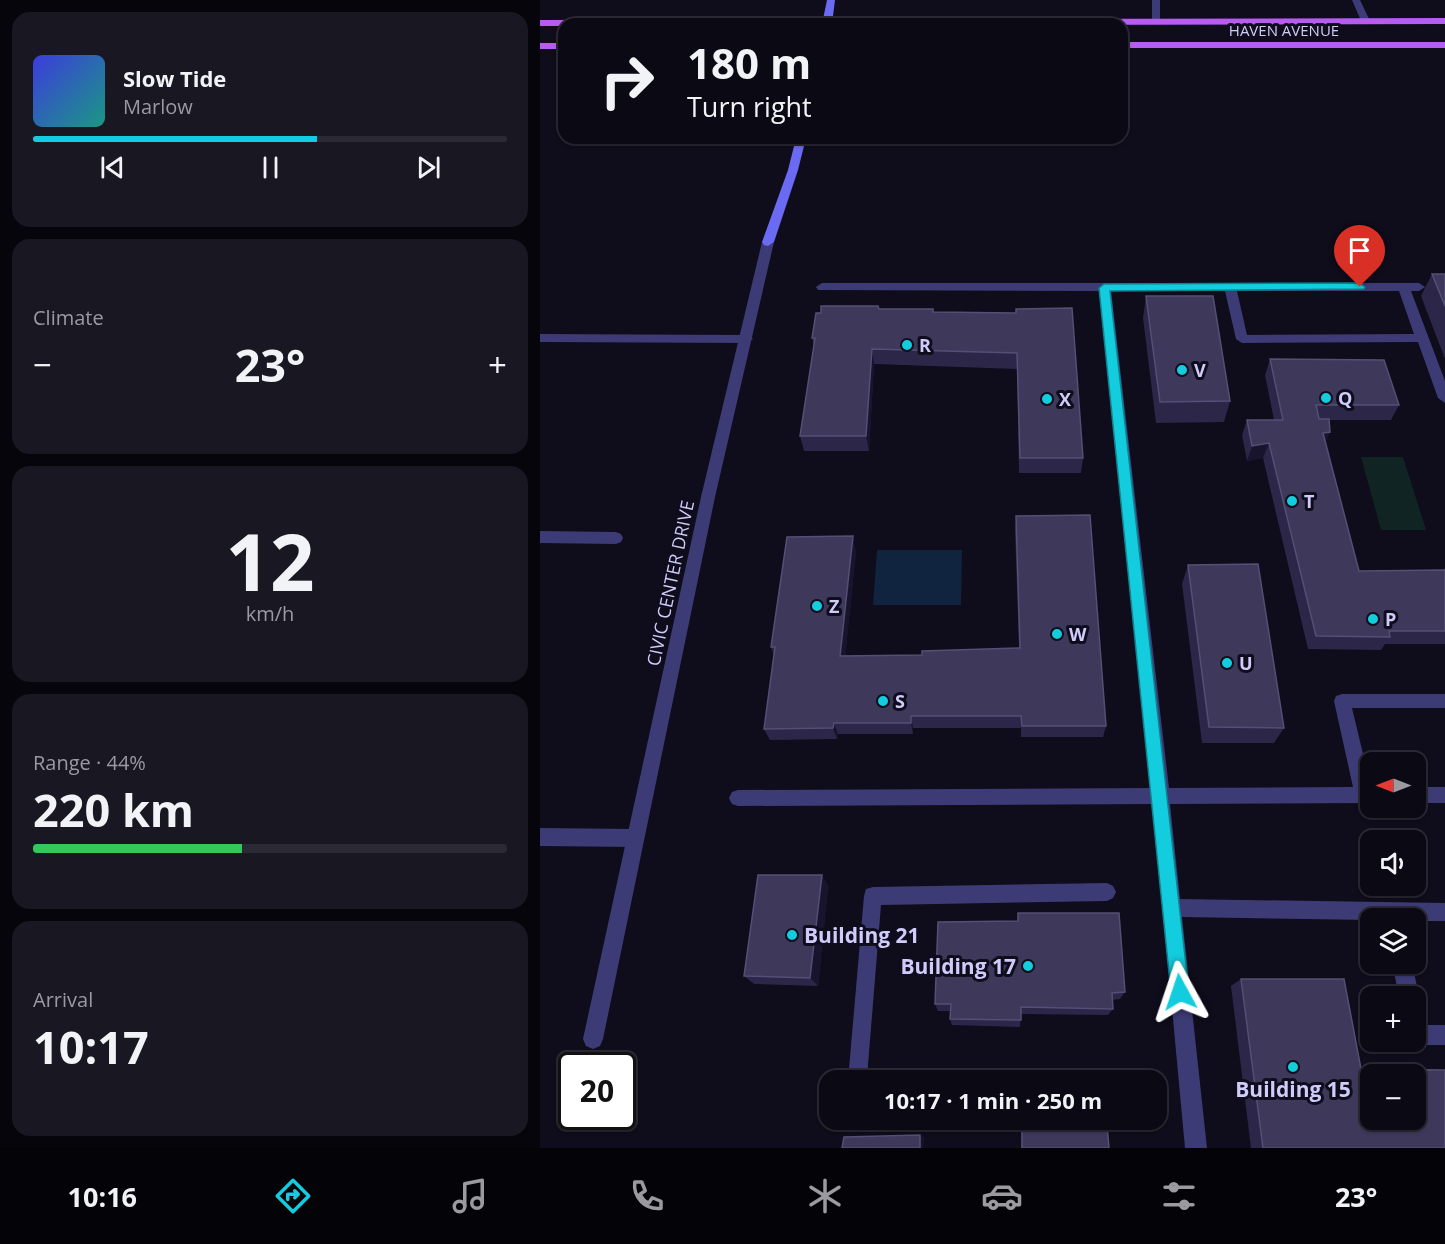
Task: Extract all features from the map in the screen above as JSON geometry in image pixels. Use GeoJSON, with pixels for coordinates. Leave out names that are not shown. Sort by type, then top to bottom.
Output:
{"type":"FeatureCollection","features":[{"type":"Feature","properties":{"kind":"main road","name":"HAVEN AVENUE"},"geometry":{"type":"LineString","coordinates":[[1128,22],[1445,21]]}},
{"type":"Feature","properties":{"kind":"main road","name":"HAVEN AVENUE"},"geometry":{"type":"LineString","coordinates":[[540,23],[558,23]]}},
{"type":"Feature","properties":{"kind":"main road"},"geometry":{"type":"LineString","coordinates":[[540,45],[558,45]]}},
{"type":"Feature","properties":{"kind":"main road","name":"HAVEN AVENUE"},"geometry":{"type":"LineString","coordinates":[[1128,45],[1445,45]]}},
{"type":"Feature","properties":{"kind":"street"},"geometry":{"type":"LineString","coordinates":[[828,18],[831,0]]}},
{"type":"Feature","properties":{"kind":"street"},"geometry":{"type":"LineString","coordinates":[[1156,0],[1157,22]]}},
{"type":"Feature","properties":{"kind":"street"},"geometry":{"type":"LineString","coordinates":[[1356,0],[1365,21]]}},
{"type":"Feature","properties":{"kind":"street","name":"CIVIC CENTER DRIVE"},"geometry":{"type":"LineString","coordinates":[[592,1039],[708,497],[768,242],[800,144]]}},
{"type":"Feature","properties":{"kind":"street"},"geometry":{"type":"LineString","coordinates":[[1403,286],[1445,398]]}},
{"type":"Feature","properties":{"kind":"street"},"geometry":{"type":"LineString","coordinates":[[822,287],[1419,286]]}},
{"type":"Feature","properties":{"kind":"street"},"geometry":{"type":"LineString","coordinates":[[1230,287],[1242,339],[1423,338]]}},
{"type":"Feature","properties":{"kind":"street"},"geometry":{"type":"LineString","coordinates":[[1104,288],[1161,797],[1196,1148]]}},
{"type":"Feature","properties":{"kind":"street"},"geometry":{"type":"LineString","coordinates":[[540,338],[747,339]]}},
{"type":"Feature","properties":{"kind":"street"},"geometry":{"type":"LineString","coordinates":[[540,537],[616,538]]}},
{"type":"Feature","properties":{"kind":"street"},"geometry":{"type":"LineString","coordinates":[[1360,766],[1342,701],[1445,701]]}},
{"type":"Feature","properties":{"kind":"street"},"geometry":{"type":"LineString","coordinates":[[738,798],[1360,795]]}},
{"type":"Feature","properties":{"kind":"street"},"geometry":{"type":"LineString","coordinates":[[1426,795],[1445,795]]}},
{"type":"Feature","properties":{"kind":"street"},"geometry":{"type":"LineString","coordinates":[[540,837],[635,838]]}},
{"type":"Feature","properties":{"kind":"street"},"geometry":{"type":"LineString","coordinates":[[858,1070],[873,896],[1107,892]]}},
{"type":"Feature","properties":{"kind":"street"},"geometry":{"type":"LineString","coordinates":[[1172,908],[1360,913]]}},
{"type":"Feature","properties":{"kind":"street"},"geometry":{"type":"LineString","coordinates":[[1426,913],[1445,912]]}},
{"type":"Feature","properties":{"kind":"street"},"geometry":{"type":"LineString","coordinates":[[1426,1035],[1445,1035]]}},
{"type":"Feature","properties":{"kind":"green space"},"geometry":{"type":"Polygon","coordinates":[[[1361,457],[1403,457],[1426,530],[1381,530],[1361,457]]]}},
{"type":"Feature","properties":{"kind":"water"},"geometry":{"type":"Polygon","coordinates":[[[877,550],[962,550],[961,605],[873,605],[877,550]]]}},
{"type":"Feature","properties":{"kind":"building"},"geometry":{"type":"Polygon","coordinates":[[[1432,274],[1445,274],[1445,306],[1432,274]]]}},
{"type":"Feature","properties":{"kind":"building","name":"V"},"geometry":{"type":"Polygon","coordinates":[[[1146,296],[1213,296],[1230,401],[1160,402],[1146,296]]]}},
{"type":"Feature","properties":{"kind":"building"},"geometry":{"type":"Polygon","coordinates":[[[821,306],[878,306],[879,309],[933,309],[933,312],[1016,313],[1016,309],[1072,308],[1083,458],[1020,458],[1017,353],[872,349],[866,436],[800,436],[815,338],[812,338],[816,313],[821,313],[821,306]]]}},
{"type":"Feature","properties":{"kind":"building"},"geometry":{"type":"Polygon","coordinates":[[[1270,359],[1384,360],[1399,405],[1316,405],[1319,419],[1329,419],[1330,432],[1323,433],[1359,571],[1445,570],[1445,631],[1389,631],[1390,637],[1316,636],[1269,443],[1252,446],[1247,420],[1283,420],[1270,359]]]}},
{"type":"Feature","properties":{"kind":"building"},"geometry":{"type":"Polygon","coordinates":[[[1090,515],[1106,726],[1022,726],[1021,716],[911,716],[911,723],[834,723],[833,728],[764,729],[775,647],[771,647],[787,537],[853,536],[840,656],[922,655],[922,651],[1020,648],[1016,516],[1090,515]]]}},
{"type":"Feature","properties":{"kind":"building","name":"U"},"geometry":{"type":"Polygon","coordinates":[[[1258,564],[1284,728],[1209,727],[1188,565],[1258,564]]]}},
{"type":"Feature","properties":{"kind":"building","name":"Building 21"},"geometry":{"type":"Polygon","coordinates":[[[758,875],[822,875],[810,978],[744,976],[758,875]]]}},
{"type":"Feature","properties":{"kind":"building","name":"Building 17"},"geometry":{"type":"Polygon","coordinates":[[[1018,913],[1119,913],[1125,992],[1112,993],[1113,1009],[1021,1007],[1021,1020],[950,1019],[951,1004],[935,1004],[938,922],[1018,921],[1018,913]]]}},
{"type":"Feature","properties":{"kind":"building","name":"Building 15"},"geometry":{"type":"Polygon","coordinates":[[[1241,979],[1344,979],[1360,1064],[1360,1130],[1426,1130],[1426,1070],[1445,1070],[1445,1148],[1263,1148],[1241,979]]]}},
{"type":"Feature","properties":{"kind":"building"},"geometry":{"type":"Polygon","coordinates":[[[1022,1130],[1107,1130],[1109,1148],[1022,1148],[1022,1130]]]}},
{"type":"Feature","properties":{"kind":"building"},"geometry":{"type":"Polygon","coordinates":[[[920,1135],[920,1148],[842,1148],[844,1137],[920,1135]]]}},
{"type":"Feature","properties":{"kind":"place","name":"R"},"geometry":{"type":"Point","coordinates":[907,345]}},
{"type":"Feature","properties":{"kind":"place","name":"V"},"geometry":{"type":"Point","coordinates":[1182,370]}},
{"type":"Feature","properties":{"kind":"place","name":"Q"},"geometry":{"type":"Point","coordinates":[1326,398]}},
{"type":"Feature","properties":{"kind":"place","name":"X"},"geometry":{"type":"Point","coordinates":[1047,399]}},
{"type":"Feature","properties":{"kind":"place","name":"T"},"geometry":{"type":"Point","coordinates":[1292,501]}},
{"type":"Feature","properties":{"kind":"place","name":"Z"},"geometry":{"type":"Point","coordinates":[817,606]}},
{"type":"Feature","properties":{"kind":"place","name":"P"},"geometry":{"type":"Point","coordinates":[1373,619]}},
{"type":"Feature","properties":{"kind":"place","name":"W"},"geometry":{"type":"Point","coordinates":[1057,634]}},
{"type":"Feature","properties":{"kind":"place","name":"U"},"geometry":{"type":"Point","coordinates":[1227,663]}},
{"type":"Feature","properties":{"kind":"place","name":"S"},"geometry":{"type":"Point","coordinates":[883,701]}},
{"type":"Feature","properties":{"kind":"place","name":"Building 21"},"geometry":{"type":"Point","coordinates":[792,935]}},
{"type":"Feature","properties":{"kind":"place","name":"Building 17"},"geometry":{"type":"Point","coordinates":[1028,966]}},
{"type":"Feature","properties":{"kind":"place","name":"Building 15"},"geometry":{"type":"Point","coordinates":[1293,1067]}},
{"type":"Feature","properties":{"kind":"route"},"geometry":{"type":"LineString","coordinates":[[1180,992],[1161,797],[1104,288],[1360,287]]}}]}
